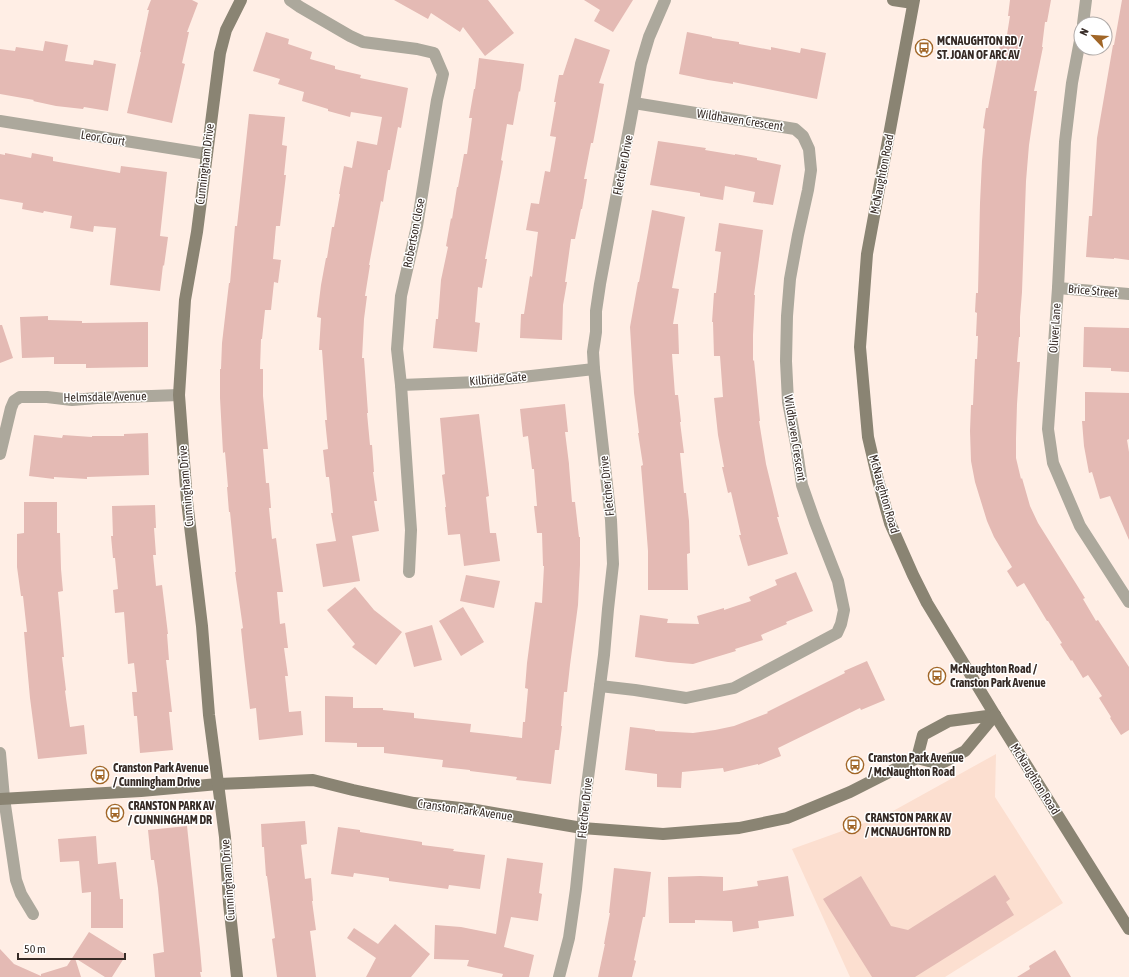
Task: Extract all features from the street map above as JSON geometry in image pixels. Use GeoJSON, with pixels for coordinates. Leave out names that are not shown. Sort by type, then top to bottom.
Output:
{"type":"FeatureCollection","features":[{"type":"Feature","properties":{"kind":"street","name":"Cunningham Drive"},"geometry":{"type":"LineString","coordinates":[[237,977],[229,903],[225,837],[209,715],[202,626],[187,501],[179,395],[185,300],[197,232],[220,53],[226,30],[241,0]]}},
{"type":"Feature","properties":{"kind":"street","name":"Robertson Close"},"geometry":{"type":"LineString","coordinates":[[290,0],[350,36],[363,42],[434,53],[443,74],[417,226],[401,296],[397,349],[401,385],[411,530],[409,572]]}},
{"type":"Feature","properties":{"kind":"street","name":"Fletcher Drive"},"geometry":{"type":"LineString","coordinates":[[559,977],[569,938],[576,889],[585,801],[604,655],[613,564],[611,520],[594,369],[593,352],[596,332],[596,311],[643,57],[649,37],[665,0]]}},
{"type":"Feature","properties":{"kind":"street"},"geometry":{"type":"LineString","coordinates":[[893,0],[913,1]]}},
{"type":"Feature","properties":{"kind":"street"},"geometry":{"type":"LineString","coordinates":[[1084,16],[1086,0]]}},
{"type":"Feature","properties":{"kind":"street","name":"McNaughton Road"},"geometry":{"type":"LineString","coordinates":[[913,1],[867,254],[860,347],[868,437],[890,524],[927,603],[994,715],[1129,930]]}},
{"type":"Feature","properties":{"kind":"street","name":"Oliver Lane"},"geometry":{"type":"LineString","coordinates":[[1077,56],[1065,142],[1058,288],[1048,429],[1053,463],[1080,526],[1129,602]]}},
{"type":"Feature","properties":{"kind":"street","name":"Wildhaven Crescent"},"geometry":{"type":"LineString","coordinates":[[600,686],[686,698],[734,688],[837,633],[841,624],[844,610],[838,581],[802,485],[788,402],[786,346],[790,279],[808,190],[810,170],[808,149],[804,136],[795,129],[634,103]]}},
{"type":"Feature","properties":{"kind":"street","name":"Leor Court"},"geometry":{"type":"LineString","coordinates":[[0,121],[207,154]]}},
{"type":"Feature","properties":{"kind":"street","name":"Brice Street"},"geometry":{"type":"LineString","coordinates":[[1058,288],[1129,294]]}},
{"type":"Feature","properties":{"kind":"street","name":"Kilbride Gate"},"geometry":{"type":"LineString","coordinates":[[401,385],[478,382],[594,369]]}},
{"type":"Feature","properties":{"kind":"street","name":"Helmsdale Avenue"},"geometry":{"type":"LineString","coordinates":[[0,454],[11,408],[14,401],[20,397],[72,400],[179,395]]}},
{"type":"Feature","properties":{"kind":"street"},"geometry":{"type":"LineString","coordinates":[[994,715],[965,750],[940,764],[916,758],[923,735],[949,721],[994,715]]}},
{"type":"Feature","properties":{"kind":"street"},"geometry":{"type":"LineString","coordinates":[[0,753],[2,798],[16,880],[21,894],[33,914]]}},
{"type":"Feature","properties":{"kind":"street","name":"Cranston Park Avenue"},"geometry":{"type":"LineString","coordinates":[[2,798],[141,791],[218,784],[313,780],[414,803],[470,809],[582,828],[663,834],[732,829],[787,818],[850,792],[916,758]]}},
{"type":"Feature","properties":{"kind":"shaded area"},"geometry":{"type":"Polygon","coordinates":[[[996,754],[995,797],[1063,903],[945,977],[850,977],[792,849],[884,816],[996,754]]]}},
{"type":"Feature","properties":{"kind":"building"},"geometry":{"type":"Polygon","coordinates":[[[151,0],[192,0],[198,3],[187,32],[189,32],[182,63],[185,64],[172,123],[127,113],[141,52],[149,10],[147,10],[151,0]]]}},
{"type":"Feature","properties":{"kind":"building"},"geometry":{"type":"Polygon","coordinates":[[[394,0],[488,0],[514,33],[485,56],[463,27],[460,32],[431,13],[428,19],[394,0]]]}},
{"type":"Feature","properties":{"kind":"building"},"geometry":{"type":"Polygon","coordinates":[[[584,0],[633,0],[613,32],[594,21],[600,10],[584,0]]]}},
{"type":"Feature","properties":{"kind":"building"},"geometry":{"type":"Polygon","coordinates":[[[1010,0],[1051,0],[1047,22],[1045,22],[1043,47],[1034,91],[1037,91],[1029,145],[1026,181],[1020,337],[1017,362],[1020,362],[1017,404],[1016,458],[1030,506],[1038,523],[1085,598],[1083,599],[1096,621],[1098,620],[1129,667],[1129,730],[1121,735],[1099,698],[1102,696],[1088,675],[1083,678],[1072,660],[1071,661],[1060,644],[1062,643],[1024,583],[1017,587],[1007,571],[1012,567],[994,537],[987,521],[975,482],[971,461],[971,405],[973,405],[975,359],[977,359],[978,336],[976,336],[977,313],[975,312],[976,293],[978,293],[980,203],[985,129],[983,128],[1001,40],[1006,41],[1010,16],[1008,16],[1010,0]]]}},
{"type":"Feature","properties":{"kind":"building"},"geometry":{"type":"Polygon","coordinates":[[[1122,0],[1129,0],[1129,260],[1086,257],[1089,216],[1092,216],[1097,138],[1122,0]]]}},
{"type":"Feature","properties":{"kind":"building"},"geometry":{"type":"Polygon","coordinates":[[[266,32],[289,39],[288,44],[312,52],[310,59],[335,66],[335,69],[361,75],[360,78],[408,88],[401,128],[398,127],[390,170],[388,170],[383,202],[381,201],[369,265],[365,296],[367,296],[362,358],[364,358],[367,413],[370,445],[372,445],[373,472],[377,501],[374,501],[379,531],[352,536],[360,581],[323,587],[316,544],[336,541],[331,513],[333,513],[329,477],[326,477],[323,450],[328,449],[325,420],[327,420],[322,350],[319,350],[321,318],[317,317],[321,285],[332,227],[334,227],[344,166],[352,168],[357,141],[377,145],[382,117],[351,112],[350,117],[328,111],[328,109],[302,101],[304,92],[278,84],[280,79],[253,71],[266,32]]]}},
{"type":"Feature","properties":{"kind":"building"},"geometry":{"type":"Polygon","coordinates":[[[687,32],[771,50],[771,47],[800,53],[801,48],[826,53],[817,99],[733,82],[733,84],[679,74],[687,32]]]}},
{"type":"Feature","properties":{"kind":"building"},"geometry":{"type":"Polygon","coordinates":[[[575,38],[610,50],[599,83],[604,84],[593,143],[591,143],[584,179],[587,179],[582,209],[575,239],[571,239],[565,282],[567,282],[563,305],[562,340],[520,338],[521,314],[524,314],[530,276],[532,277],[538,232],[526,230],[531,203],[539,204],[545,171],[550,172],[556,137],[550,136],[559,75],[563,75],[575,38]]]}},
{"type":"Feature","properties":{"kind":"building"},"geometry":{"type":"Polygon","coordinates":[[[45,41],[68,45],[65,61],[93,65],[94,60],[116,64],[108,111],[84,107],[83,109],[56,106],[33,101],[34,100],[0,94],[0,49],[15,51],[16,47],[43,51],[45,41]]]}},
{"type":"Feature","properties":{"kind":"building"},"geometry":{"type":"Polygon","coordinates":[[[479,58],[524,64],[513,125],[507,124],[501,160],[503,161],[485,259],[487,259],[482,288],[478,287],[475,322],[480,323],[477,352],[433,348],[436,319],[438,319],[441,280],[448,247],[446,246],[464,154],[467,154],[472,118],[469,118],[479,58]]]}},
{"type":"Feature","properties":{"kind":"building"},"geometry":{"type":"Polygon","coordinates":[[[249,114],[285,117],[282,145],[287,146],[284,175],[286,175],[280,226],[276,226],[273,259],[281,260],[278,283],[274,282],[271,310],[265,310],[261,339],[260,369],[263,369],[263,396],[268,449],[263,449],[266,483],[269,483],[271,508],[269,508],[272,539],[276,538],[283,592],[277,592],[280,624],[285,623],[288,648],[284,648],[288,676],[285,676],[289,712],[301,711],[303,735],[259,740],[256,708],[250,709],[244,657],[241,629],[243,628],[235,572],[225,452],[223,453],[220,398],[222,343],[249,114]]]}},
{"type":"Feature","properties":{"kind":"building"},"geometry":{"type":"Polygon","coordinates":[[[658,141],[706,148],[705,150],[757,158],[757,160],[781,165],[773,205],[753,202],[755,192],[725,186],[723,200],[700,196],[700,193],[650,185],[658,141]]]}},
{"type":"Feature","properties":{"kind":"building"},"geometry":{"type":"Polygon","coordinates":[[[5,153],[31,158],[32,153],[53,157],[53,161],[120,173],[121,166],[167,172],[160,236],[168,237],[160,291],[110,285],[116,228],[94,226],[93,232],[70,228],[72,216],[22,209],[23,203],[0,199],[0,154],[5,155],[5,153]]]}},
{"type":"Feature","properties":{"kind":"building"},"geometry":{"type":"Polygon","coordinates":[[[652,210],[685,217],[672,288],[679,289],[673,324],[678,324],[679,354],[672,354],[675,395],[678,395],[684,453],[680,453],[684,493],[686,493],[689,521],[690,553],[687,554],[688,590],[648,590],[648,551],[641,466],[643,465],[634,393],[630,327],[652,210]]]}},
{"type":"Feature","properties":{"kind":"building"},"geometry":{"type":"Polygon","coordinates":[[[719,223],[763,230],[754,295],[753,361],[754,360],[759,421],[766,464],[779,517],[777,517],[788,554],[748,566],[739,535],[741,535],[731,492],[728,493],[722,467],[724,467],[718,435],[714,398],[723,397],[720,356],[714,356],[712,322],[714,293],[716,293],[721,252],[715,251],[719,223]]]}},
{"type":"Feature","properties":{"kind":"building"},"geometry":{"type":"Polygon","coordinates":[[[48,316],[48,320],[82,321],[82,323],[148,322],[148,367],[86,368],[86,364],[54,364],[54,357],[22,358],[20,317],[48,316]]]}},
{"type":"Feature","properties":{"kind":"building"},"geometry":{"type":"Polygon","coordinates":[[[0,325],[2,325],[13,358],[0,363],[0,325]]]}},
{"type":"Feature","properties":{"kind":"building"},"geometry":{"type":"Polygon","coordinates":[[[1084,327],[1129,328],[1129,372],[1111,371],[1111,368],[1083,367],[1084,327]]]}},
{"type":"Feature","properties":{"kind":"building"},"geometry":{"type":"Polygon","coordinates":[[[1085,392],[1129,393],[1129,439],[1127,440],[1129,452],[1129,540],[1110,496],[1100,499],[1092,472],[1089,473],[1084,446],[1082,421],[1085,421],[1085,392]]]}},
{"type":"Feature","properties":{"kind":"building"},"geometry":{"type":"Polygon","coordinates":[[[565,404],[568,432],[565,432],[572,502],[575,502],[580,537],[580,565],[578,605],[567,692],[564,692],[559,750],[555,750],[551,784],[516,780],[517,777],[442,767],[443,760],[384,753],[384,747],[357,747],[357,743],[325,742],[325,696],[353,697],[353,708],[383,708],[383,710],[414,713],[414,718],[471,724],[470,732],[522,738],[528,689],[525,688],[527,663],[535,602],[542,603],[544,566],[542,533],[537,533],[534,506],[537,506],[534,469],[532,469],[528,436],[523,437],[520,409],[565,404]]]}},
{"type":"Feature","properties":{"kind":"building"},"geometry":{"type":"Polygon","coordinates":[[[479,414],[489,496],[486,497],[490,533],[496,533],[500,561],[464,566],[460,534],[448,535],[442,475],[445,474],[440,418],[479,414]]]}},
{"type":"Feature","properties":{"kind":"building"},"geometry":{"type":"Polygon","coordinates":[[[148,433],[149,475],[87,477],[87,479],[54,477],[54,479],[29,476],[34,435],[62,438],[63,435],[92,437],[124,436],[124,434],[148,433]]]}},
{"type":"Feature","properties":{"kind":"building"},"geometry":{"type":"Polygon","coordinates":[[[24,502],[57,502],[57,533],[60,533],[63,591],[58,592],[64,657],[62,657],[65,691],[70,727],[84,725],[87,754],[38,759],[30,698],[24,632],[27,632],[23,596],[21,596],[17,567],[17,534],[24,533],[24,502]]]}},
{"type":"Feature","properties":{"kind":"building"},"geometry":{"type":"Polygon","coordinates":[[[155,505],[156,528],[154,528],[156,555],[153,555],[156,586],[162,585],[168,634],[169,660],[166,660],[172,712],[169,712],[173,750],[140,753],[137,716],[134,716],[132,692],[137,692],[134,663],[128,664],[124,612],[115,613],[113,590],[118,589],[111,536],[113,536],[112,506],[155,505]]]}},
{"type":"Feature","properties":{"kind":"building"},"geometry":{"type":"Polygon","coordinates":[[[796,572],[813,611],[786,622],[787,624],[761,635],[763,640],[735,649],[736,651],[693,664],[635,657],[640,615],[668,619],[667,623],[699,624],[697,616],[724,608],[724,610],[751,601],[749,597],[777,585],[775,580],[796,572]]]}},
{"type":"Feature","properties":{"kind":"building"},"geometry":{"type":"Polygon","coordinates":[[[466,575],[500,581],[494,608],[460,601],[466,575]]]}},
{"type":"Feature","properties":{"kind":"building"},"geometry":{"type":"Polygon","coordinates":[[[355,587],[374,610],[402,632],[376,665],[352,647],[355,644],[327,610],[355,587]]]}},
{"type":"Feature","properties":{"kind":"building"},"geometry":{"type":"Polygon","coordinates":[[[463,607],[484,642],[461,656],[439,621],[463,607]]]}},
{"type":"Feature","properties":{"kind":"building"},"geometry":{"type":"Polygon","coordinates":[[[432,625],[442,660],[414,667],[405,633],[432,625]]]}},
{"type":"Feature","properties":{"kind":"building"},"geometry":{"type":"Polygon","coordinates":[[[867,661],[885,700],[861,710],[860,708],[778,748],[781,756],[758,765],[724,772],[723,768],[682,772],[681,788],[657,787],[657,774],[625,770],[630,727],[655,731],[693,733],[734,726],[768,713],[767,712],[845,673],[844,671],[867,661]]]}},
{"type":"Feature","properties":{"kind":"building"},"geometry":{"type":"Polygon","coordinates":[[[305,821],[307,844],[301,845],[305,879],[311,878],[312,901],[316,930],[310,931],[316,977],[277,977],[272,939],[275,938],[266,876],[264,847],[262,847],[261,824],[305,821]]]}},
{"type":"Feature","properties":{"kind":"building"},"geometry":{"type":"Polygon","coordinates":[[[187,826],[200,949],[201,977],[155,977],[153,954],[164,952],[158,888],[154,860],[151,860],[148,830],[187,826]]]}},
{"type":"Feature","properties":{"kind":"building"},"geometry":{"type":"Polygon","coordinates":[[[338,827],[422,842],[422,845],[454,849],[453,851],[485,855],[480,889],[449,885],[448,889],[389,881],[389,878],[354,873],[353,877],[331,874],[338,827]]]}},
{"type":"Feature","properties":{"kind":"building"},"geometry":{"type":"Polygon","coordinates":[[[96,836],[98,864],[116,862],[120,899],[123,899],[123,928],[91,928],[91,892],[82,893],[79,861],[60,862],[58,839],[96,836]]]}},
{"type":"Feature","properties":{"kind":"building"},"geometry":{"type":"Polygon","coordinates":[[[507,858],[543,863],[539,893],[542,894],[538,921],[511,917],[504,947],[534,955],[529,977],[502,977],[503,974],[467,966],[469,960],[434,959],[435,925],[461,927],[496,934],[507,858]]]}},
{"type":"Feature","properties":{"kind":"building"},"geometry":{"type":"Polygon","coordinates":[[[614,868],[651,872],[645,917],[643,917],[632,977],[598,977],[610,913],[614,868]]]}},
{"type":"Feature","properties":{"kind":"building"},"geometry":{"type":"Polygon","coordinates":[[[995,875],[1010,899],[1006,902],[1014,915],[915,977],[872,977],[823,899],[861,876],[891,926],[908,930],[995,875]]]}},
{"type":"Feature","properties":{"kind":"building"},"geometry":{"type":"Polygon","coordinates":[[[788,876],[794,916],[758,921],[759,928],[733,932],[732,921],[695,920],[695,923],[669,923],[668,877],[723,877],[723,891],[758,886],[757,881],[788,876]]]}},
{"type":"Feature","properties":{"kind":"building"},"geometry":{"type":"Polygon","coordinates":[[[395,924],[430,954],[411,977],[366,977],[376,958],[347,938],[354,928],[378,944],[395,924]]]}},
{"type":"Feature","properties":{"kind":"building"},"geometry":{"type":"Polygon","coordinates":[[[89,932],[126,955],[112,977],[105,977],[75,958],[81,977],[0,977],[0,949],[14,964],[41,976],[41,974],[67,966],[89,932]]]}},
{"type":"Feature","properties":{"kind":"building"},"geometry":{"type":"Polygon","coordinates":[[[1055,950],[1071,977],[1017,977],[1030,969],[1029,966],[1055,950]]]}},
{"type":"Feature","properties":{"kind":"place","name":"MCNAUGHTON RD / ST. JOAN OF ARC AV"},"geometry":{"type":"Point","coordinates":[924,48]}},
{"type":"Feature","properties":{"kind":"place","name":"McNaughton Road / Cranston Park Avenue"},"geometry":{"type":"Point","coordinates":[937,676]}},
{"type":"Feature","properties":{"kind":"place","name":"Cranston Park Avenue / McNaughton Road"},"geometry":{"type":"Point","coordinates":[855,765]}},
{"type":"Feature","properties":{"kind":"place","name":"Cranston Park Avenue / Cunningham Drive"},"geometry":{"type":"Point","coordinates":[100,775]}},
{"type":"Feature","properties":{"kind":"place","name":"CRANSTON PARK AV / CUNNINGHAM DR"},"geometry":{"type":"Point","coordinates":[115,813]}},
{"type":"Feature","properties":{"kind":"place","name":"CRANSTON PARK AV / MCNAUGHTON RD"},"geometry":{"type":"Point","coordinates":[852,825]}}]}
